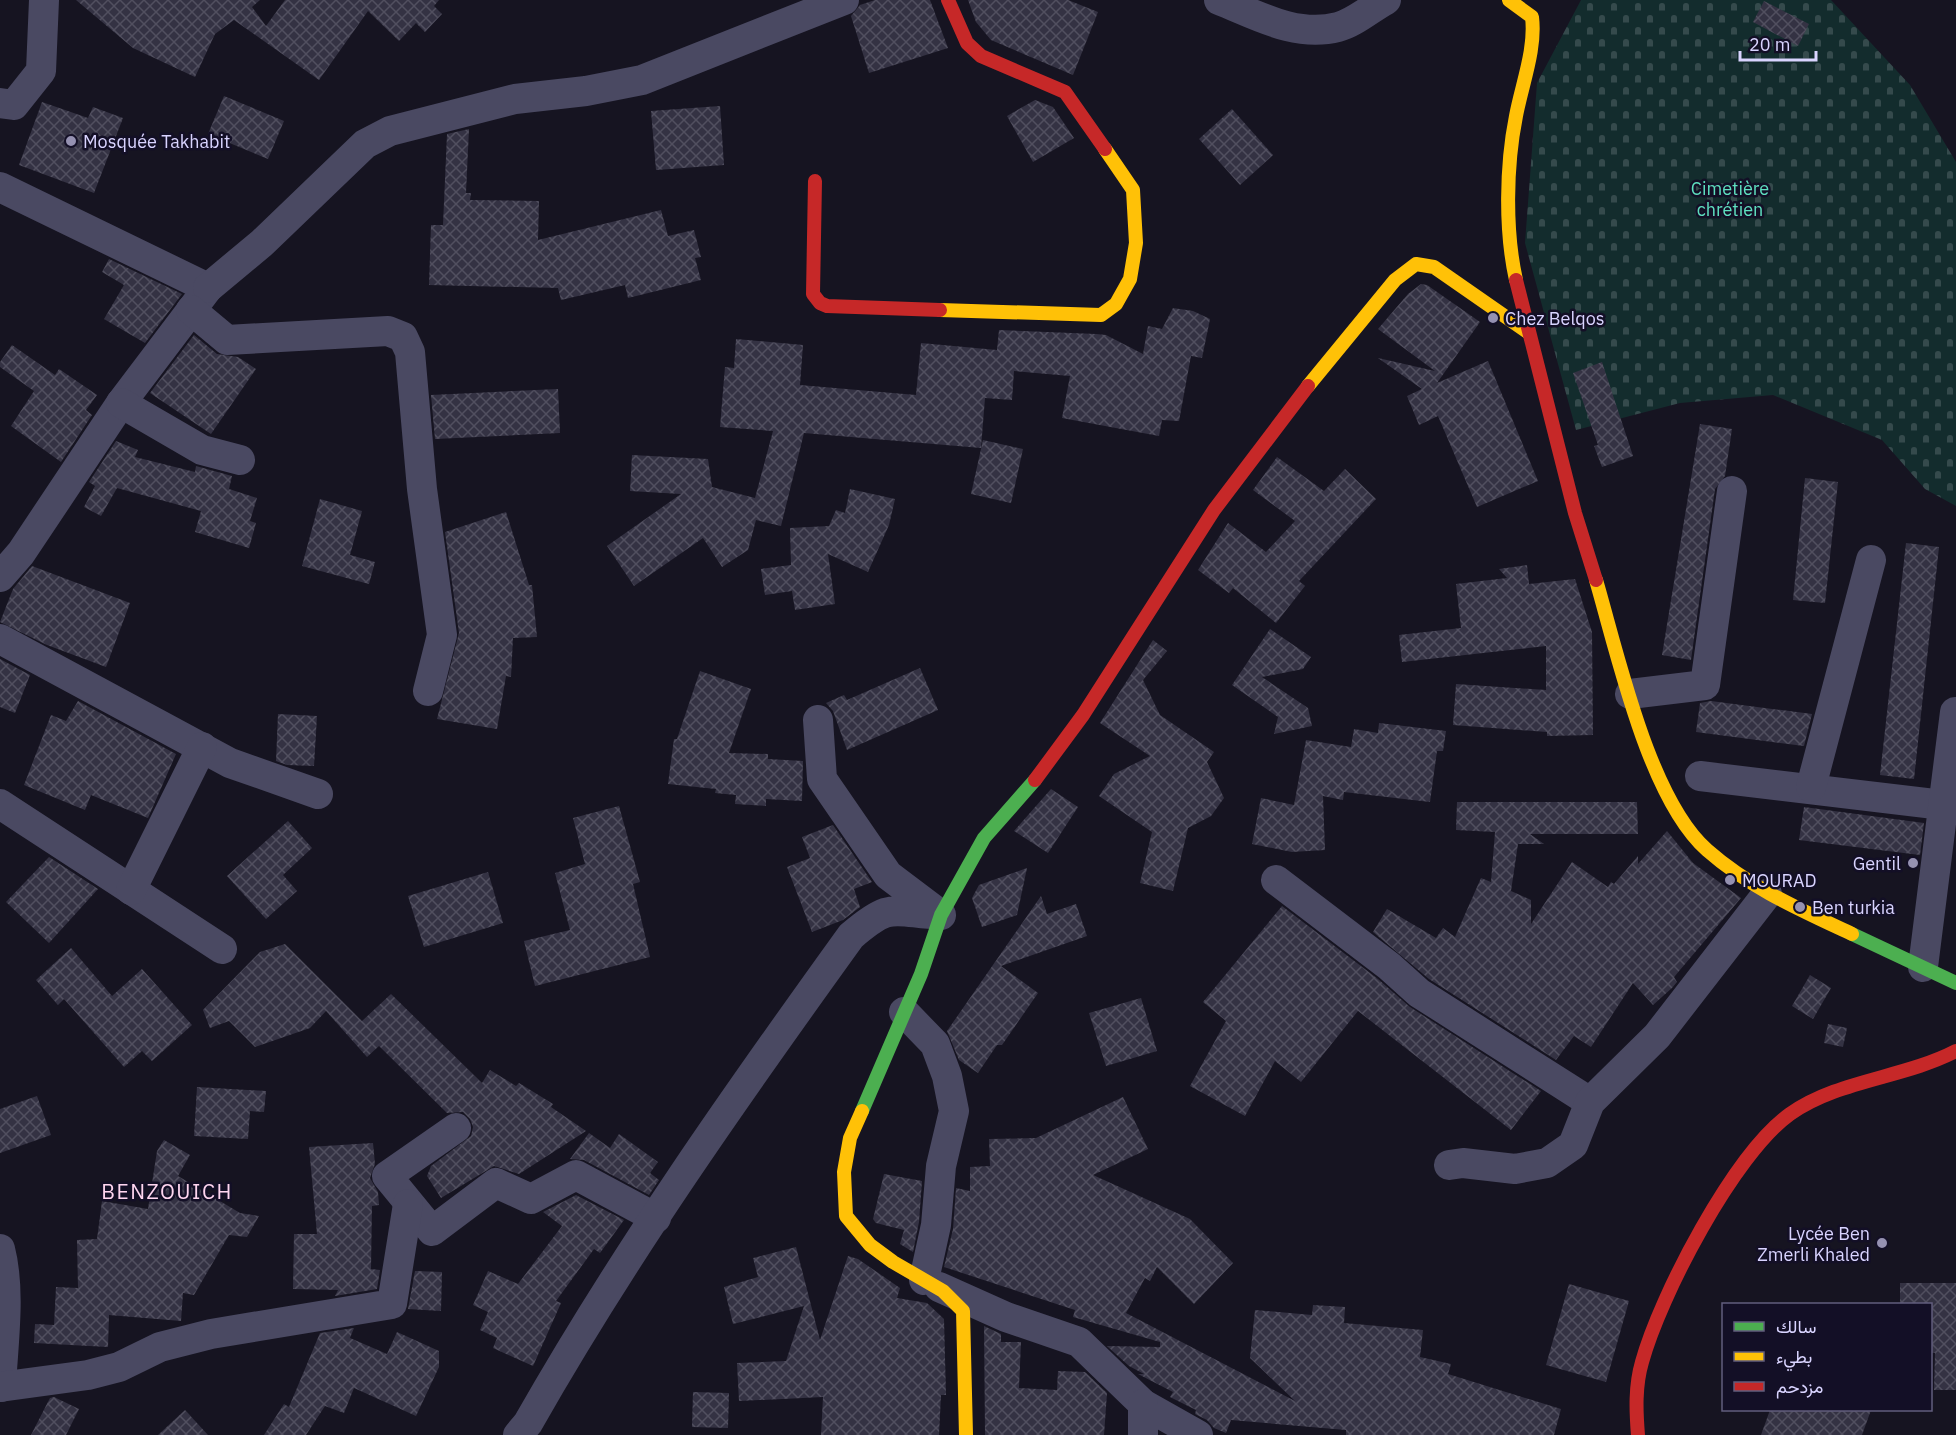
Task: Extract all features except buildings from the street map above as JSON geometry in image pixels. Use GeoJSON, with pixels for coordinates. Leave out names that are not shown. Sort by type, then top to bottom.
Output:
{"type":"FeatureCollection","features":[{"type":"Feature","properties":{"kind":"street"},"geometry":{"type":"LineString","coordinates":[[0,103],[14,105],[41,70],[44,0]]}},
{"type":"Feature","properties":{"kind":"street"},"geometry":{"type":"LineString","coordinates":[[0,577],[21,553],[122,403],[199,299],[262,243],[365,144],[390,130],[515,99],[586,92],[642,80],[844,0]]}},
{"type":"Feature","properties":{"kind":"street"},"geometry":{"type":"LineString","coordinates":[[815,182],[813,294],[820,303],[827,306],[1101,315],[1116,304],[1130,279],[1136,243],[1133,190],[1065,92],[981,56],[967,43],[959,30],[948,0]]}},
{"type":"Feature","properties":{"kind":"street"},"geometry":{"type":"LineString","coordinates":[[1219,0],[1290,29],[1316,30],[1340,27],[1386,0]]}},
{"type":"Feature","properties":{"kind":"street"},"geometry":{"type":"LineString","coordinates":[[1509,0],[1532,18],[1534,32],[1515,119],[1508,223],[1515,277],[1575,513],[1650,759],[1686,827],[1707,850],[1767,894],[1956,983]]}},
{"type":"Feature","properties":{"kind":"street"},"geometry":{"type":"LineString","coordinates":[[0,187],[199,299],[227,340],[388,332],[403,337],[410,351],[422,489],[442,634],[428,691]]}},
{"type":"Feature","properties":{"kind":"street"},"geometry":{"type":"LineString","coordinates":[[966,1435],[966,1352],[963,1311],[943,1291],[893,1262],[870,1245],[846,1216],[844,1172],[850,1138],[904,1012],[941,915],[984,838],[1049,763],[1083,715],[1214,510],[1309,384],[1395,280],[1416,264],[1434,267],[1529,333]]}},
{"type":"Feature","properties":{"kind":"street"},"geometry":{"type":"LineString","coordinates":[[122,403],[202,450],[240,460]]}},
{"type":"Feature","properties":{"kind":"street"},"geometry":{"type":"LineString","coordinates":[[1630,694],[1705,685],[1732,491]]}},
{"type":"Feature","properties":{"kind":"street"},"geometry":{"type":"LineString","coordinates":[[1811,787],[1871,560]]}},
{"type":"Feature","properties":{"kind":"street"},"geometry":{"type":"LineString","coordinates":[[0,639],[230,763],[318,794]]}},
{"type":"Feature","properties":{"kind":"street"},"geometry":{"type":"LineString","coordinates":[[1923,967],[1955,712]]}},
{"type":"Feature","properties":{"kind":"street"},"geometry":{"type":"LineString","coordinates":[[818,720],[822,779],[888,875],[941,915]]}},
{"type":"Feature","properties":{"kind":"street"},"geometry":{"type":"LineString","coordinates":[[131,890],[202,747]]}},
{"type":"Feature","properties":{"kind":"street"},"geometry":{"type":"LineString","coordinates":[[1700,776],[1811,787],[1943,805]]}},
{"type":"Feature","properties":{"kind":"street"},"geometry":{"type":"LineString","coordinates":[[0,804],[222,949]]}},
{"type":"Feature","properties":{"kind":"street"},"geometry":{"type":"LineString","coordinates":[[1276,880],[1389,966],[1419,993],[1590,1102]]}},
{"type":"Feature","properties":{"kind":"street"},"geometry":{"type":"LineString","coordinates":[[1449,1165],[1463,1163],[1515,1169],[1547,1163],[1573,1145],[1590,1102],[1657,1036],[1767,894]]}},
{"type":"Feature","properties":{"kind":"street"},"geometry":{"type":"LineString","coordinates":[[518,1435],[528,1423],[585,1323],[717,1125],[851,936],[874,916],[893,909],[941,915]]}},
{"type":"Feature","properties":{"kind":"street"},"geometry":{"type":"LineString","coordinates":[[904,1012],[935,1044],[947,1076],[954,1111],[941,1166],[928,1282]]}},
{"type":"Feature","properties":{"kind":"street"},"geometry":{"type":"LineString","coordinates":[[1638,1435],[1636,1412],[1642,1363],[1661,1310],[1715,1208],[1763,1139],[1790,1114],[1834,1093],[1938,1063],[1956,1051]]}},
{"type":"Feature","properties":{"kind":"street"},"geometry":{"type":"LineString","coordinates":[[456,1128],[387,1176],[432,1231],[496,1183],[531,1199],[576,1175],[656,1218]]}},
{"type":"Feature","properties":{"kind":"street"},"geometry":{"type":"LineString","coordinates":[[0,1249],[3,1262],[4,1302],[1,1387],[88,1375],[119,1367],[160,1347],[211,1334],[392,1304],[408,1204]]}},
{"type":"Feature","properties":{"kind":"street"},"geometry":{"type":"LineString","coordinates":[[928,1282],[1006,1317],[1079,1342],[1143,1404],[1198,1435]]}},
{"type":"Feature","properties":{"kind":"street"},"geometry":{"type":"LineString","coordinates":[[1143,1404],[1143,1435]]}},
{"type":"Feature","properties":{"kind":"green space","name":"Cimetière chrétien"},"geometry":{"type":"Polygon","coordinates":[[[1581,0],[1831,0],[1910,85],[1956,162],[1956,506],[1925,489],[1882,440],[1773,395],[1680,403],[1576,430],[1525,243],[1537,83],[1581,0]]]}},
{"type":"Feature","properties":{"kind":"traffic: fast"},"geometry":{"type":"LineString","coordinates":[[862,1111],[921,974],[941,915],[984,838],[1035,780]]}},
{"type":"Feature","properties":{"kind":"traffic: fast"},"geometry":{"type":"LineString","coordinates":[[1852,934],[1956,983]]}},
{"type":"Feature","properties":{"kind":"traffic: slow"},"geometry":{"type":"LineString","coordinates":[[1509,0],[1532,17],[1533,29],[1510,156],[1508,198],[1510,241],[1516,280]]}},
{"type":"Feature","properties":{"kind":"traffic: slow"},"geometry":{"type":"LineString","coordinates":[[940,310],[1101,315],[1116,304],[1130,279],[1136,243],[1133,190],[1105,149]]}},
{"type":"Feature","properties":{"kind":"traffic: slow"},"geometry":{"type":"LineString","coordinates":[[1308,386],[1395,280],[1416,264],[1434,267],[1529,333]]}},
{"type":"Feature","properties":{"kind":"traffic: slow"},"geometry":{"type":"LineString","coordinates":[[1596,580],[1638,724],[1668,797],[1686,827],[1723,864],[1758,887],[1852,934]]}},
{"type":"Feature","properties":{"kind":"traffic: slow"},"geometry":{"type":"LineString","coordinates":[[862,1111],[850,1138],[844,1172],[846,1216],[870,1245],[893,1262],[943,1291],[963,1311],[966,1435]]}},
{"type":"Feature","properties":{"kind":"traffic: jam"},"geometry":{"type":"LineString","coordinates":[[948,0],[967,43],[981,56],[1065,92],[1105,149]]}},
{"type":"Feature","properties":{"kind":"traffic: jam"},"geometry":{"type":"LineString","coordinates":[[815,181],[813,294],[820,303],[827,306],[940,310]]}},
{"type":"Feature","properties":{"kind":"traffic: jam"},"geometry":{"type":"LineString","coordinates":[[1516,280],[1575,513],[1596,580]]}},
{"type":"Feature","properties":{"kind":"traffic: jam"},"geometry":{"type":"LineString","coordinates":[[1035,780],[1083,715],[1214,510],[1308,386]]}},
{"type":"Feature","properties":{"kind":"traffic: jam"},"geometry":{"type":"LineString","coordinates":[[1638,1435],[1638,1380],[1651,1334],[1665,1301],[1682,1265],[1723,1193],[1768,1133],[1790,1114],[1829,1094],[1936,1060],[1956,1051]]}},
{"type":"Feature","properties":{"kind":"place","name":"Mosquée Takhabit"},"geometry":{"type":"Point","coordinates":[71,141]}},
{"type":"Feature","properties":{"kind":"place","name":"Chez Belqos"},"geometry":{"type":"Point","coordinates":[1493,318]}},
{"type":"Feature","properties":{"kind":"place","name":"Gentil"},"geometry":{"type":"Point","coordinates":[1913,863]}},
{"type":"Feature","properties":{"kind":"place","name":"MOURAD"},"geometry":{"type":"Point","coordinates":[1730,880]}},
{"type":"Feature","properties":{"kind":"place","name":"Ben turkia"},"geometry":{"type":"Point","coordinates":[1800,907]}},
{"type":"Feature","properties":{"kind":"place","name":"Lycée Ben Zmerli Khaled"},"geometry":{"type":"Point","coordinates":[1882,1243]}},
{"type":"Feature","properties":{"kind":"district","name":"BENZOUICH"},"geometry":{"type":"Point","coordinates":[167,1191]}}]}
